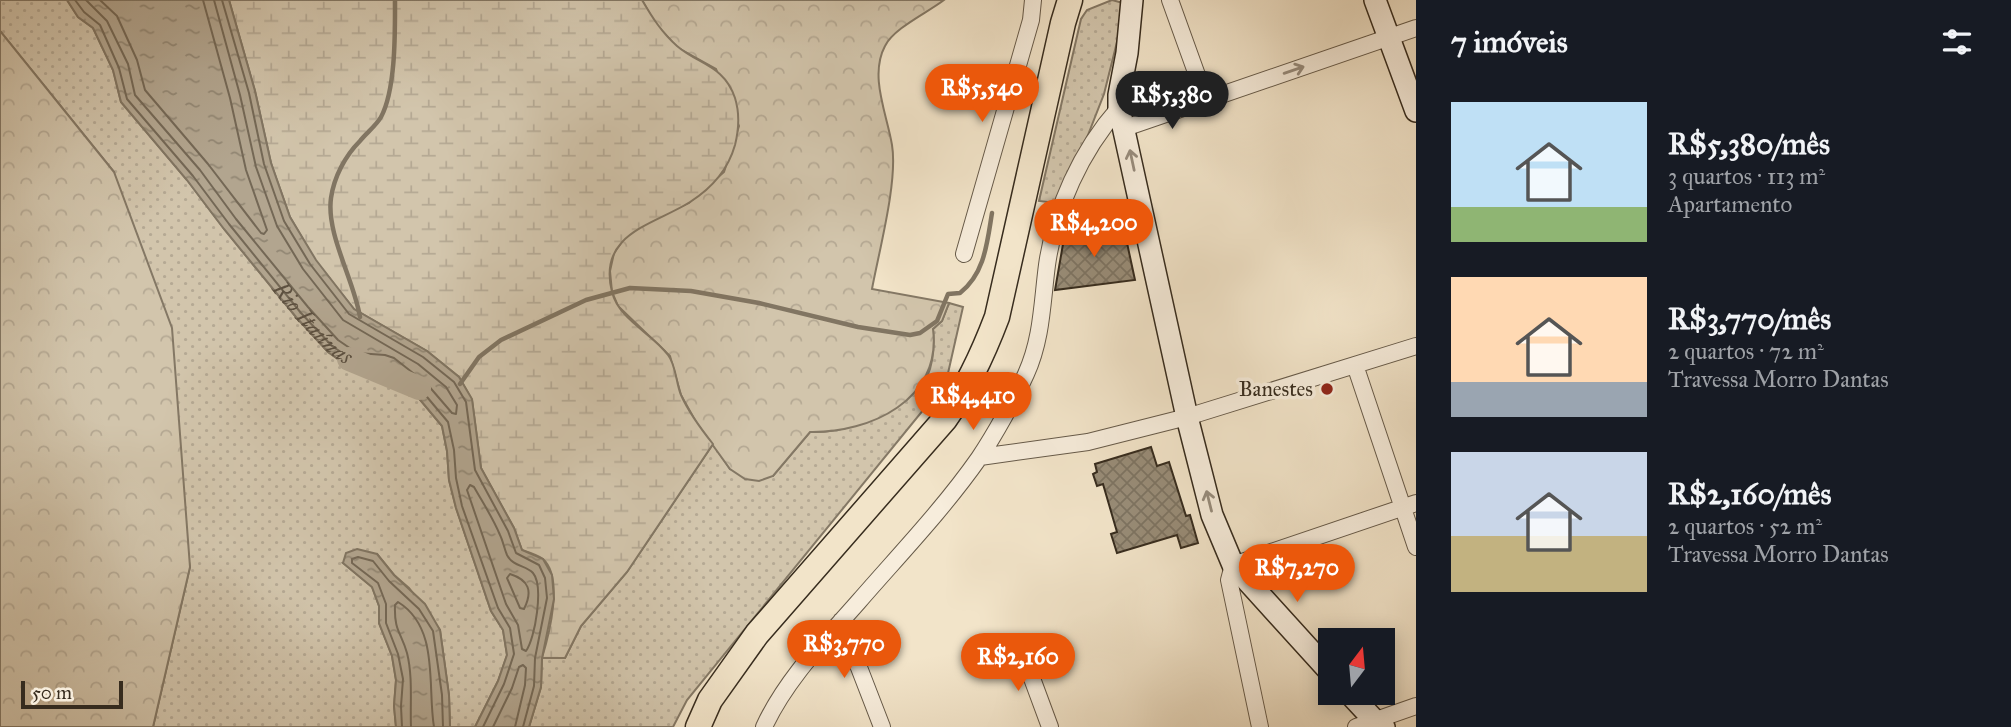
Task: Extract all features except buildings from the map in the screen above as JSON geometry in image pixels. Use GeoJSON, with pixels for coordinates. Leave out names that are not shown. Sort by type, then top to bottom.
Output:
{"type":"FeatureCollection","features":[{"type":"Feature","properties":{"kind":"highway"},"geometry":{"type":"LineString","coordinates":[[698,727],[710,700],[757,634],[945,419],[964,392],[983,356],[998,317],[1064,8],[1088,0]]}},
{"type":"Feature","properties":{"kind":"main road"},"geometry":{"type":"LineString","coordinates":[[1132,0],[1127,53],[1120,83],[1122,118],[1187,417],[1212,515],[1233,565],[1318,659]]}},
{"type":"Feature","properties":{"kind":"main road"},"geometry":{"type":"LineString","coordinates":[[1375,0],[1416,111]]}},
{"type":"Feature","properties":{"kind":"main road"},"geometry":{"type":"LineString","coordinates":[[1359,705],[1376,726]]}},
{"type":"Feature","properties":{"kind":"street"},"geometry":{"type":"LineString","coordinates":[[964,254],[1031,20],[1033,0]]}},
{"type":"Feature","properties":{"kind":"street"},"geometry":{"type":"LineString","coordinates":[[1170,0],[1206,100]]}},
{"type":"Feature","properties":{"kind":"street"},"geometry":{"type":"LineString","coordinates":[[764,727],[773,706],[801,668],[910,543],[980,457],[1026,374],[1036,347],[1057,217],[1089,147],[1122,118],[1206,100],[1416,28]]}},
{"type":"Feature","properties":{"kind":"street"},"geometry":{"type":"LineString","coordinates":[[980,457],[1088,442],[1187,417],[1416,346]]}},
{"type":"Feature","properties":{"kind":"street"},"geometry":{"type":"LineString","coordinates":[[1355,365],[1410,505],[1416,547]]}},
{"type":"Feature","properties":{"kind":"street"},"geometry":{"type":"LineString","coordinates":[[1260,727],[1229,580],[1233,565],[1410,505]]}},
{"type":"Feature","properties":{"kind":"street"},"geometry":{"type":"LineString","coordinates":[[841,621],[882,727]]}},
{"type":"Feature","properties":{"kind":"street"},"geometry":{"type":"LineString","coordinates":[[1020,646],[1050,727]]}},
{"type":"Feature","properties":{"kind":"street"},"geometry":{"type":"LineString","coordinates":[[1376,726],[1416,706]]}},
{"type":"Feature","properties":{"kind":"green space"},"geometry":{"type":"Polygon","coordinates":[[[0,0],[67,0],[78,17],[93,28],[113,70],[121,102],[296,317],[328,352],[352,369],[384,371],[417,396],[442,426],[449,480],[456,508],[491,611],[503,630],[507,655],[498,681],[475,727],[450,727],[449,695],[440,630],[409,588],[377,554],[343,563],[372,587],[379,606],[379,623],[392,656],[396,680],[396,727],[153,727],[190,567],[114,172],[0,31],[0,0]]]}},
{"type":"Feature","properties":{"kind":"green space"},"geometry":{"type":"Polygon","coordinates":[[[229,0],[642,0],[672,41],[718,72],[730,87],[737,104],[738,127],[732,154],[723,170],[698,197],[632,234],[613,256],[610,272],[612,292],[621,311],[668,355],[684,402],[713,444],[627,572],[581,626],[565,658],[542,658],[553,607],[553,579],[543,559],[522,550],[514,528],[481,468],[472,400],[459,377],[427,351],[354,309],[315,260],[290,217],[271,163],[255,91],[229,0]]]}},
{"type":"Feature","properties":{"kind":"green space"},"geometry":{"type":"Polygon","coordinates":[[[642,0],[944,0],[889,39],[879,70],[893,160],[890,196],[872,289],[949,303],[942,321],[933,329],[933,354],[926,375],[914,393],[897,408],[878,419],[833,431],[810,432],[773,476],[759,481],[745,479],[730,469],[696,422],[681,395],[670,356],[618,306],[612,292],[610,271],[614,253],[625,238],[642,225],[689,203],[724,172],[739,126],[716,69],[678,48],[655,23],[642,0]]]}},
{"type":"Feature","properties":{"kind":"green space"},"geometry":{"type":"Polygon","coordinates":[[[1112,0],[1126,6],[1104,94],[1056,203],[1039,201],[1081,19],[1087,10],[1112,0]]]}},
{"type":"Feature","properties":{"kind":"green space"},"geometry":{"type":"Polygon","coordinates":[[[0,31],[114,172],[172,328],[190,567],[153,727],[0,727],[0,31]]]}},
{"type":"Feature","properties":{"kind":"green space"},"geometry":{"type":"Polygon","coordinates":[[[949,303],[963,307],[946,382],[687,700],[673,727],[529,727],[541,687],[542,658],[565,658],[581,626],[627,572],[713,444],[730,469],[773,476],[810,432],[835,431],[876,415],[915,391],[924,382],[932,360],[933,329],[942,321],[949,303]]]}},
{"type":"Feature","properties":{"kind":"water"},"geometry":{"type":"Polygon","coordinates":[[[67,0],[229,0],[255,91],[271,163],[290,217],[316,260],[354,309],[427,351],[459,377],[472,399],[481,468],[514,528],[522,550],[543,559],[552,575],[554,599],[542,658],[541,687],[529,727],[475,727],[498,681],[507,655],[503,630],[491,611],[456,508],[449,480],[442,426],[417,396],[384,371],[352,369],[328,352],[296,317],[121,102],[113,70],[93,28],[78,17],[67,0]]]}},
{"type":"Feature","properties":{"kind":"water"},"geometry":{"type":"Polygon","coordinates":[[[357,549],[377,554],[394,575],[425,604],[440,630],[449,695],[450,727],[396,727],[396,680],[392,656],[379,623],[379,606],[372,587],[343,563],[346,553],[357,549]]]}},
{"type":"Feature","properties":{"kind":"waterway"},"geometry":{"type":"LineString","coordinates":[[360,317],[336,242],[331,198],[345,160],[379,120],[386,105],[394,60],[395,0]]}},
{"type":"Feature","properties":{"kind":"waterway"},"geometry":{"type":"LineString","coordinates":[[460,384],[479,357],[501,340],[586,300],[630,288],[691,291],[759,303],[858,327],[910,335],[920,333],[937,321],[948,294],[960,293],[975,276],[984,257],[992,213]]}},
{"type":"Feature","properties":{"kind":"waterway","name":"Rio Itaúnas"},"geometry":{"type":"LineString","coordinates":[[349,359],[419,388]]}},
{"type":"Feature","properties":{"kind":"place","name":"Banestes"},"geometry":{"type":"Point","coordinates":[1327,389]}}]}
